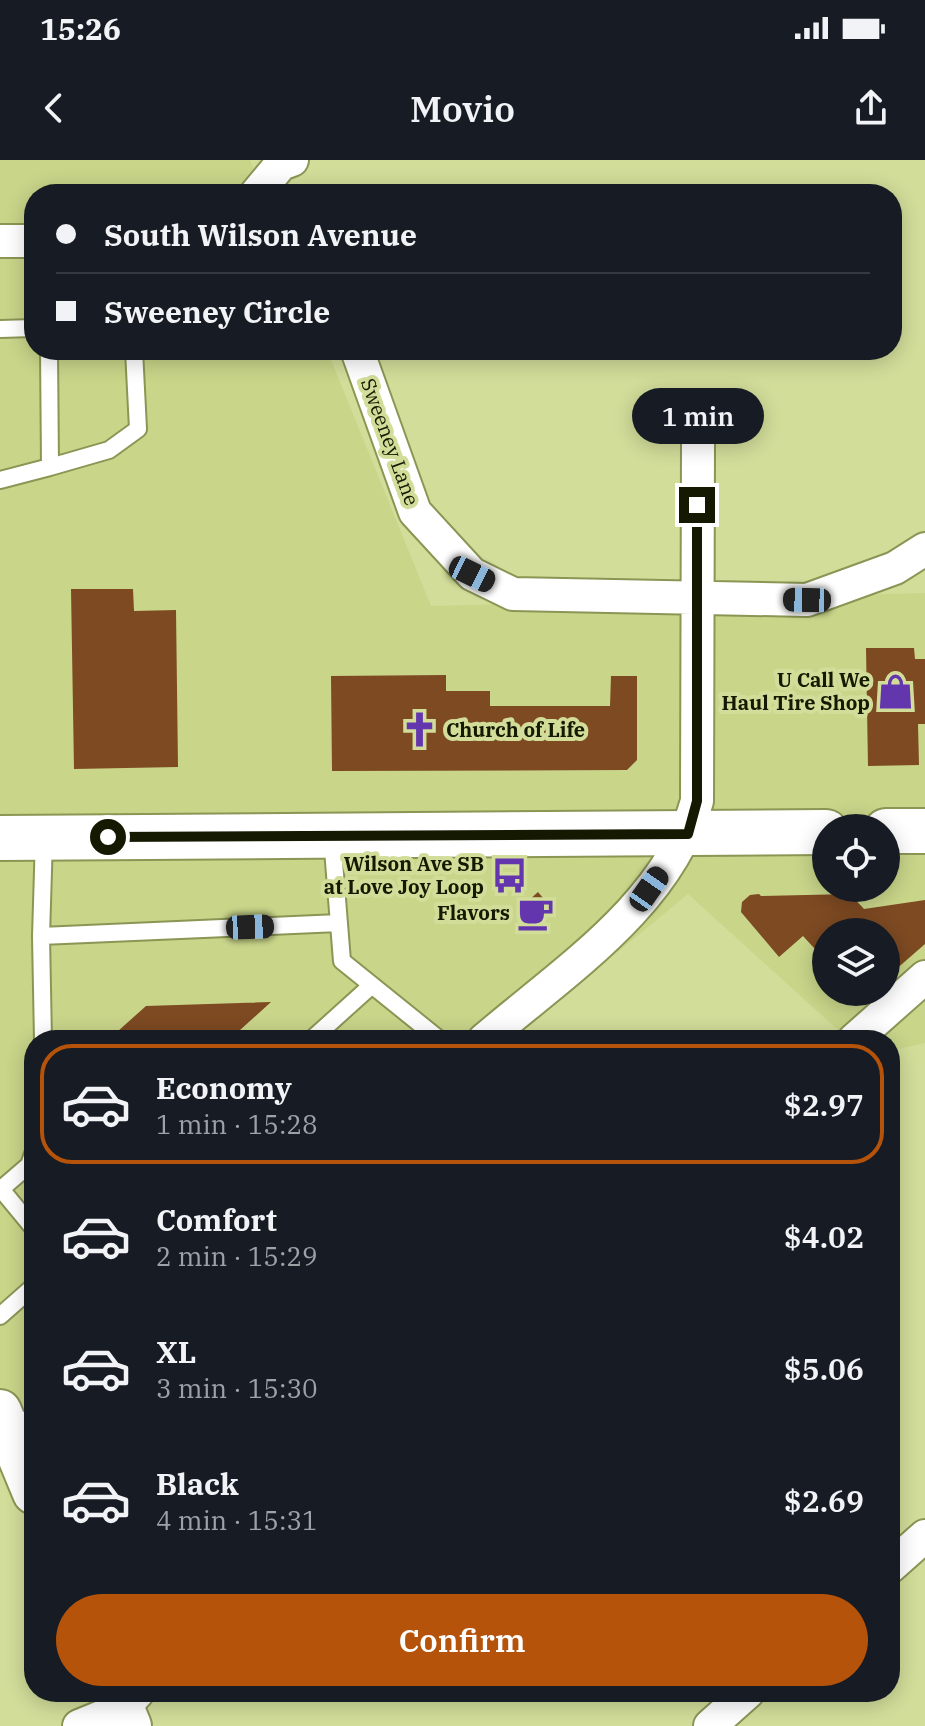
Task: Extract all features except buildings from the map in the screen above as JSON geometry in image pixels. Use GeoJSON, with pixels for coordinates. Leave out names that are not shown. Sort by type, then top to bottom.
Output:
{"type":"FeatureCollection","features":[{"type":"Feature","properties":{"kind":"main road"},"geometry":{"type":"LineString","coordinates":[[900,831],[925,831]]}},
{"type":"Feature","properties":{"kind":"main road"},"geometry":{"type":"LineString","coordinates":[[0,838],[812,832]]}},
{"type":"Feature","properties":{"kind":"street"},"geometry":{"type":"LineString","coordinates":[[264,184],[284,161]]}},
{"type":"Feature","properties":{"kind":"street"},"geometry":{"type":"LineString","coordinates":[[284,161],[290,184]]}},
{"type":"Feature","properties":{"kind":"street"},"geometry":{"type":"LineString","coordinates":[[0,241],[24,241]]}},
{"type":"Feature","properties":{"kind":"street","name":"Sweeney Lane"},"geometry":{"type":"LineString","coordinates":[[359,360],[415,512],[472,574],[513,594],[807,600],[895,568],[925,549]]}},
{"type":"Feature","properties":{"kind":"street"},"geometry":{"type":"LineString","coordinates":[[496,1030],[634,911],[688,834],[697,801],[698,444]]}},
{"type":"Feature","properties":{"kind":"street"},"geometry":{"type":"LineString","coordinates":[[865,1030],[925,977]]}},
{"type":"Feature","properties":{"kind":"street"},"geometry":{"type":"LineString","coordinates":[[12,1430],[24,1464]]}},
{"type":"Feature","properties":{"kind":"street"},"geometry":{"type":"LineString","coordinates":[[900,1558],[925,1536]]}},
{"type":"Feature","properties":{"kind":"street"},"geometry":{"type":"LineString","coordinates":[[710,1726],[737,1702]]}},
{"type":"Feature","properties":{"kind":"street"},"geometry":{"type":"LineString","coordinates":[[79,1726],[127,1704]]}},
{"type":"Feature","properties":{"kind":"lane"},"geometry":{"type":"LineString","coordinates":[[0,329],[24,328]]}},
{"type":"Feature","properties":{"kind":"lane"},"geometry":{"type":"LineString","coordinates":[[49,360],[50,467]]}},
{"type":"Feature","properties":{"kind":"lane"},"geometry":{"type":"LineString","coordinates":[[0,480],[109,450],[138,429],[135,360]]}},
{"type":"Feature","properties":{"kind":"lane"},"geometry":{"type":"LineString","coordinates":[[331,836],[342,961],[428,1030]]}},
{"type":"Feature","properties":{"kind":"lane"},"geometry":{"type":"LineString","coordinates":[[43,1030],[44,838]]}},
{"type":"Feature","properties":{"kind":"lane"},"geometry":{"type":"LineString","coordinates":[[41,936],[339,923]]}},
{"type":"Feature","properties":{"kind":"lane"},"geometry":{"type":"LineString","coordinates":[[322,1030],[372,985]]}},
{"type":"Feature","properties":{"kind":"lane"},"geometry":{"type":"LineString","coordinates":[[24,1169],[1,1190],[24,1217]]}},
{"type":"Feature","properties":{"kind":"lane"},"geometry":{"type":"LineString","coordinates":[[0,1316],[24,1295]]}},
{"type":"Feature","properties":{"kind":"shaded area"},"geometry":{"type":"Polygon","coordinates":[[[0,160],[250,160],[260,184],[24,184],[24,360],[331,360],[431,606],[925,593],[925,1043],[900,1049],[900,1030],[838,1030],[688,894],[523,1030],[24,1030],[24,1441],[0,1461],[0,160]]]}},
{"type":"Feature","properties":{"kind":"place","name":"U Call We Haul Tire Shop"},"geometry":{"type":"Point","coordinates":[896,691]}},
{"type":"Feature","properties":{"kind":"place","name":"Church of Life"},"geometry":{"type":"Point","coordinates":[420,730]}},
{"type":"Feature","properties":{"kind":"place","name":"Wilson Ave SB at Love Joy Loop"},"geometry":{"type":"Point","coordinates":[510,876]}},
{"type":"Feature","properties":{"kind":"place","name":"Flavors"},"geometry":{"type":"Point","coordinates":[536,913]}},
{"type":"Feature","properties":{"kind":"route"},"geometry":{"type":"LineString","coordinates":[[108,837],[688,834],[697,801],[697,505]]}}]}
